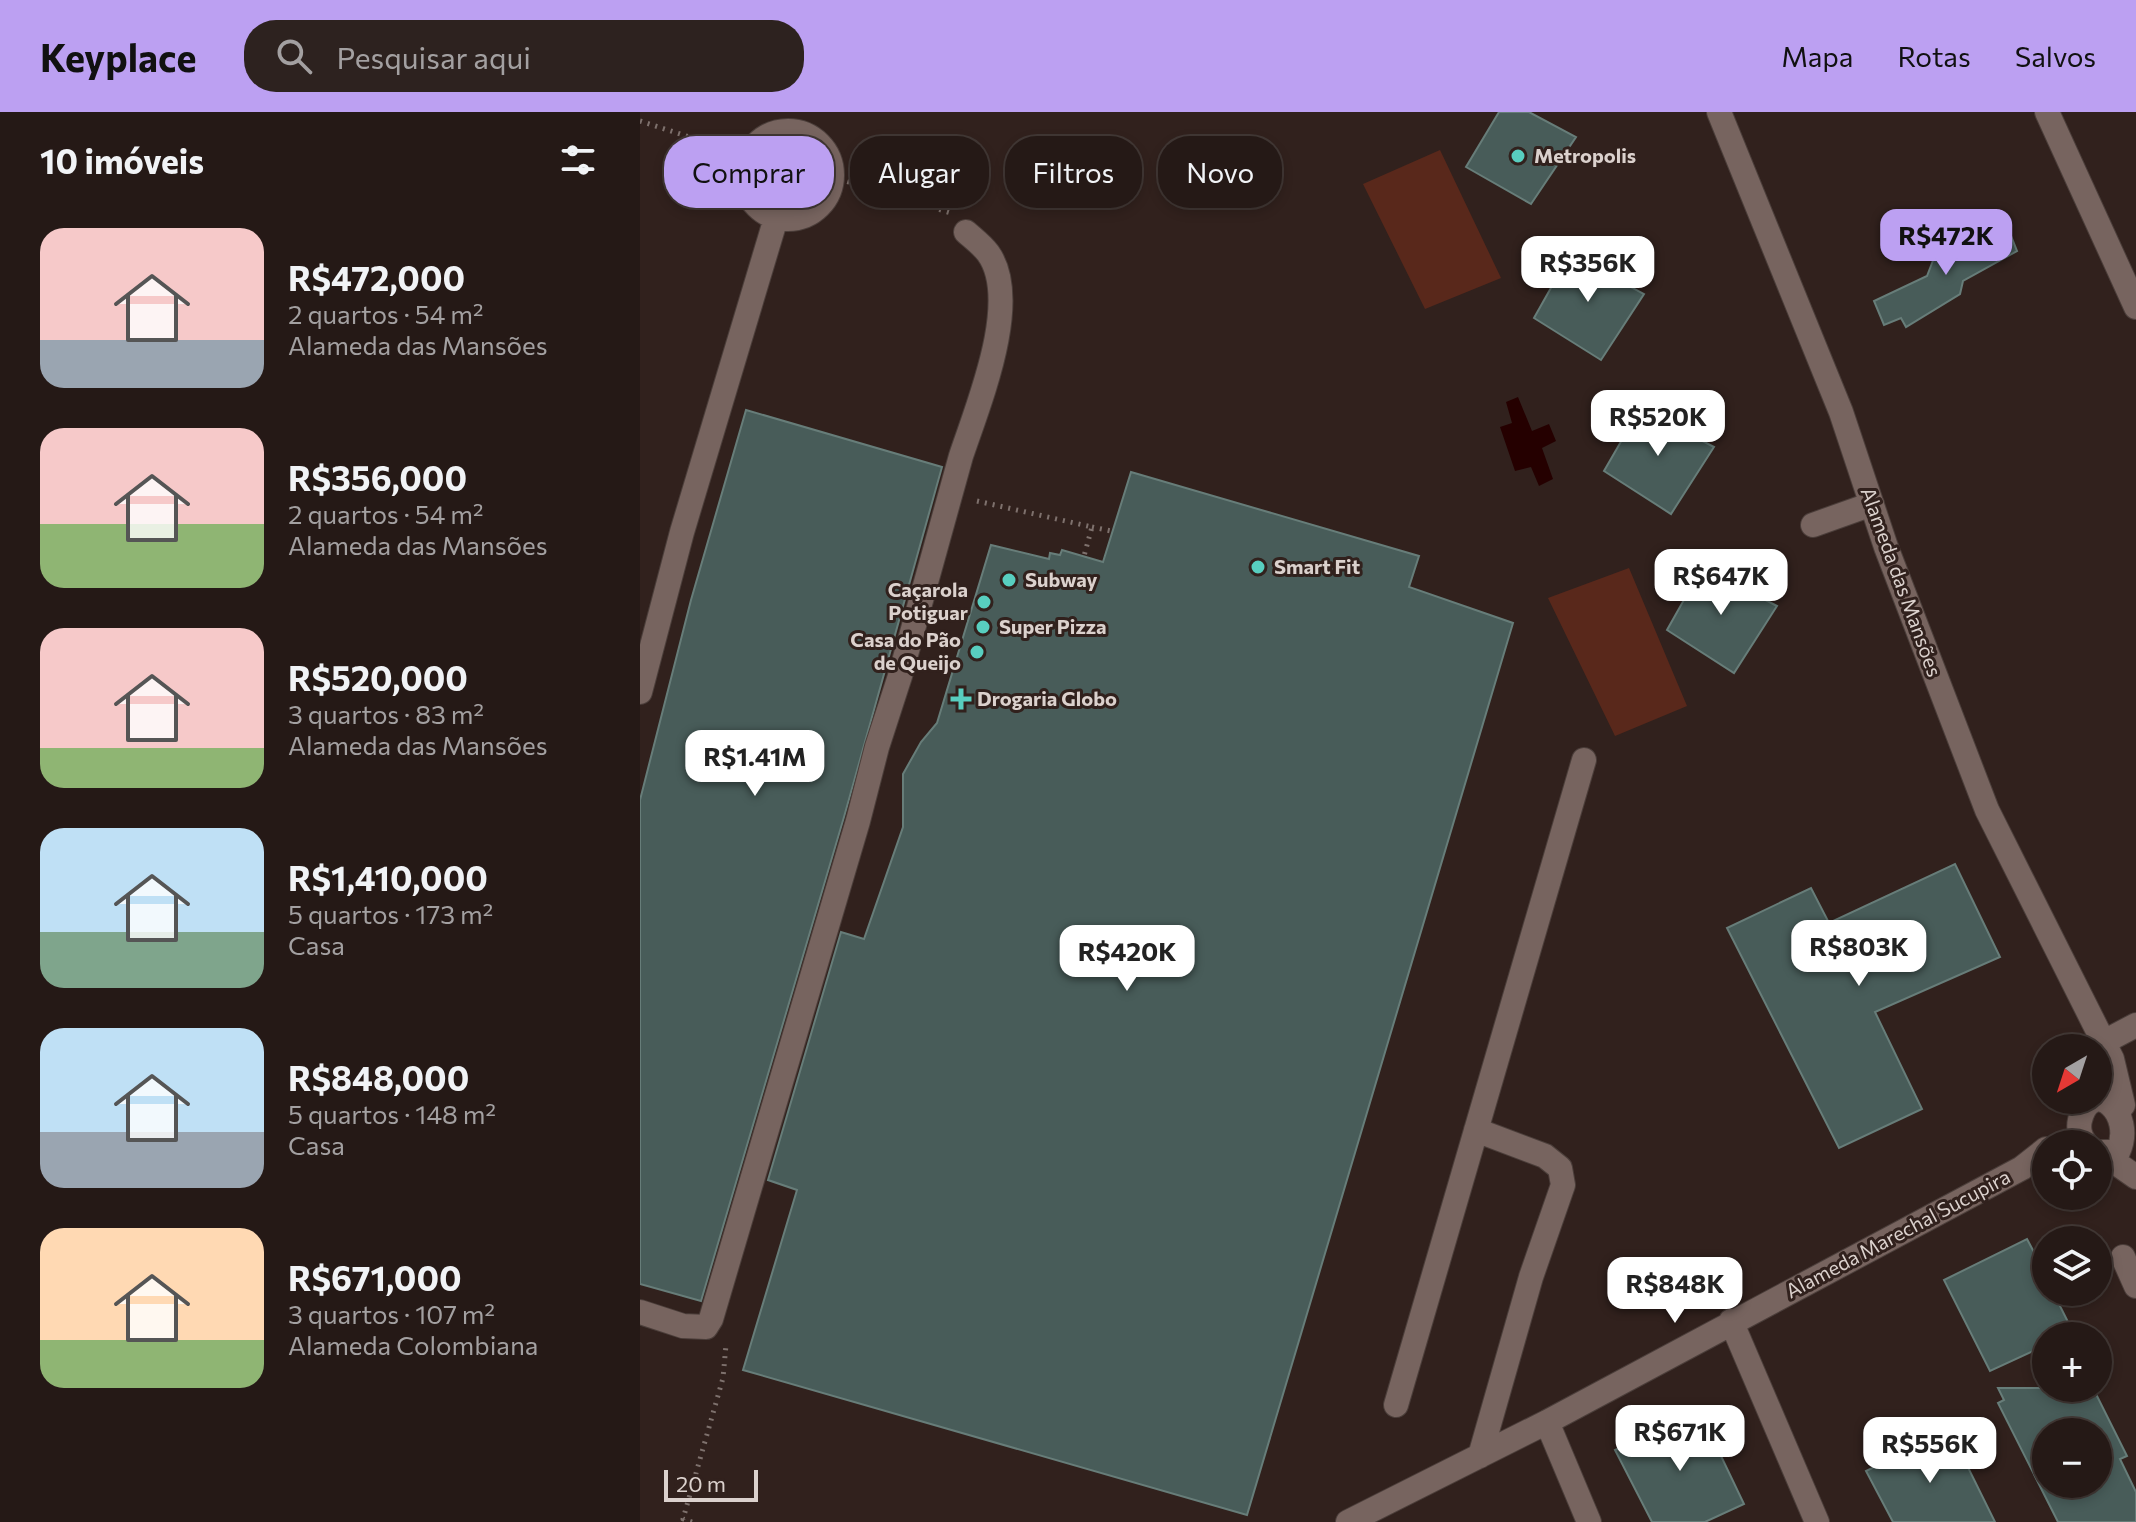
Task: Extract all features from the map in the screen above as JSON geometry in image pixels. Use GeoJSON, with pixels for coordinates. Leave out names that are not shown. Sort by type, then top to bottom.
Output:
{"type":"FeatureCollection","features":[{"type":"Feature","properties":{"kind":"street","name":"Alameda das Mansões"},"geometry":{"type":"LineString","coordinates":[[1719,112],[1841,412],[1872,504],[1987,810],[2098,1034]]}},
{"type":"Feature","properties":{"kind":"street"},"geometry":{"type":"LineString","coordinates":[[2047,112],[2136,307]]}},
{"type":"Feature","properties":{"kind":"street"},"geometry":{"type":"LineString","coordinates":[[758,208],[776,218],[795,219],[813,212],[828,195],[832,184],[830,162],[822,148],[798,122],[768,136]]}},
{"type":"Feature","properties":{"kind":"street"},"geometry":{"type":"LineString","coordinates":[[640,692],[682,532],[776,218]]}},
{"type":"Feature","properties":{"kind":"street"},"geometry":{"type":"LineString","coordinates":[[640,1312],[696,1329],[706,1327],[753,1181],[982,391],[1001,316],[1003,300],[996,268],[989,254],[966,232]]}},
{"type":"Feature","properties":{"kind":"street"},"geometry":{"type":"LineString","coordinates":[[1813,525],[1872,504]]}},
{"type":"Feature","properties":{"kind":"street"},"geometry":{"type":"LineString","coordinates":[[1396,1405],[1584,760]]}},
{"type":"Feature","properties":{"kind":"street"},"geometry":{"type":"LineString","coordinates":[[2112,1038],[2136,1025]]}},
{"type":"Feature","properties":{"kind":"street","name":"Alameda das Mansões"},"geometry":{"type":"LineString","coordinates":[[2117,1076],[2123,1105]]}},
{"type":"Feature","properties":{"kind":"street"},"geometry":{"type":"LineString","coordinates":[[2112,1100],[2123,1105],[2132,1116],[2134,1130],[2132,1150],[2112,1150]]}},
{"type":"Feature","properties":{"kind":"street"},"geometry":{"type":"LineString","coordinates":[[1476,1130],[1545,1156],[1560,1168],[1563,1185],[1531,1277],[1480,1456]]}},
{"type":"Feature","properties":{"kind":"street"},"geometry":{"type":"LineString","coordinates":[[2112,1159],[2136,1177]]}},
{"type":"Feature","properties":{"kind":"street","name":"Alameda Marechal Sucupira"},"geometry":{"type":"LineString","coordinates":[[1348,1522],[1547,1422],[2032,1160]]}},
{"type":"Feature","properties":{"kind":"street","name":"Alameda Marechal Sucupira"},"geometry":{"type":"LineString","coordinates":[[2022,1168],[2032,1165]]}},
{"type":"Feature","properties":{"kind":"street"},"geometry":{"type":"LineString","coordinates":[[2123,1257],[2136,1286]]}},
{"type":"Feature","properties":{"kind":"street"},"geometry":{"type":"LineString","coordinates":[[1731,1321],[1817,1522]]}},
{"type":"Feature","properties":{"kind":"street"},"geometry":{"type":"LineString","coordinates":[[1547,1422],[1589,1522]]}},
{"type":"Feature","properties":{"kind":"path"},"geometry":{"type":"LineString","coordinates":[[640,121],[686,136]]}},
{"type":"Feature","properties":{"kind":"path"},"geometry":{"type":"LineString","coordinates":[[968,499],[1111,531]]}},
{"type":"Feature","properties":{"kind":"path"},"geometry":{"type":"LineString","coordinates":[[1084,556],[1092,527]]}},
{"type":"Feature","properties":{"kind":"path"},"geometry":{"type":"LineString","coordinates":[[692,1522],[683,1519],[723,1378],[724,1334]]}},
{"type":"Feature","properties":{"kind":"shaded area"},"geometry":{"type":"Polygon","coordinates":[[[1440,150],[1501,278],[1425,309],[1363,184],[1440,150]]]}},
{"type":"Feature","properties":{"kind":"shaded area"},"geometry":{"type":"Polygon","coordinates":[[[1518,397],[1532,431],[1549,424],[1556,441],[1542,448],[1553,479],[1539,486],[1531,467],[1515,471],[1500,427],[1512,423],[1506,402],[1518,397]]]}},
{"type":"Feature","properties":{"kind":"shaded area"},"geometry":{"type":"Polygon","coordinates":[[[1629,568],[1687,706],[1615,736],[1548,598],[1629,568]]]}},
{"type":"Feature","properties":{"kind":"building","name":"Metropolis"},"geometry":{"type":"Polygon","coordinates":[[[1499,112],[1529,112],[1576,137],[1531,204],[1466,167],[1499,112]]]}},
{"type":"Feature","properties":{"kind":"building"},"geometry":{"type":"Polygon","coordinates":[[[2006,223],[2017,251],[1963,281],[1960,294],[1906,327],[1901,318],[1884,325],[1874,301],[1927,276],[1934,258],[2006,223]]]}},
{"type":"Feature","properties":{"kind":"building"},"geometry":{"type":"Polygon","coordinates":[[[1574,247],[1600,259],[1596,268],[1644,294],[1601,360],[1534,318],[1574,247]]]}},
{"type":"Feature","properties":{"kind":"building"},"geometry":{"type":"Polygon","coordinates":[[[1645,400],[1670,413],[1666,422],[1714,447],[1671,514],[1604,471],[1645,400]]]}},
{"type":"Feature","properties":{"kind":"building"},"geometry":{"type":"Polygon","coordinates":[[[746,410],[942,467],[844,817],[701,1301],[640,1284],[640,800],[691,600],[746,410]]]}},
{"type":"Feature","properties":{"kind":"building"},"geometry":{"type":"Polygon","coordinates":[[[1131,472],[1419,556],[1409,587],[1513,623],[1247,1515],[743,1370],[797,1190],[768,1180],[841,932],[864,939],[903,827],[903,774],[921,742],[937,723],[991,545],[1049,559],[1050,553],[1060,555],[1062,550],[1103,562],[1131,472]]]}},
{"type":"Feature","properties":{"kind":"building"},"geometry":{"type":"Polygon","coordinates":[[[1707,559],[1733,572],[1729,581],[1777,606],[1734,673],[1667,630],[1707,559]]]}},
{"type":"Feature","properties":{"kind":"building"},"geometry":{"type":"Polygon","coordinates":[[[1955,864],[2000,957],[1875,1012],[1922,1109],[1839,1148],[1727,928],[1811,888],[1829,923],[1955,864]]]}},
{"type":"Feature","properties":{"kind":"building"},"geometry":{"type":"Polygon","coordinates":[[[2027,1239],[2032,1248],[2032,1306],[2060,1306],[2068,1322],[2032,1322],[2032,1352],[1990,1371],[1944,1280],[2027,1239]]]}},
{"type":"Feature","properties":{"kind":"building"},"geometry":{"type":"Polygon","coordinates":[[[1998,1388],[2032,1388],[2032,1402],[2100,1402],[2108,1418],[2032,1418],[2032,1470],[1998,1403],[2004,1400],[1998,1388]]]}},
{"type":"Feature","properties":{"kind":"building"},"geometry":{"type":"Polygon","coordinates":[[[1699,1410],[1744,1504],[1705,1522],[1652,1522],[1615,1450],[1699,1410]]]}},
{"type":"Feature","properties":{"kind":"building"},"geometry":{"type":"Polygon","coordinates":[[[2112,1426],[2127,1456],[2120,1459],[2136,1492],[2136,1522],[2058,1522],[2046,1498],[2112,1498],[2112,1426]]]}},
{"type":"Feature","properties":{"kind":"building"},"geometry":{"type":"Polygon","coordinates":[[[1950,1431],[1995,1522],[1893,1522],[1866,1471],[1950,1431]]]}},
{"type":"Feature","properties":{"kind":"place","name":"Metropolis"},"geometry":{"type":"Point","coordinates":[1518,156]}},
{"type":"Feature","properties":{"kind":"place","name":"Smart Fit"},"geometry":{"type":"Point","coordinates":[1258,567]}},
{"type":"Feature","properties":{"kind":"place","name":"Subway"},"geometry":{"type":"Point","coordinates":[1009,580]}},
{"type":"Feature","properties":{"kind":"place","name":"Caçarola Potiguar"},"geometry":{"type":"Point","coordinates":[984,602]}},
{"type":"Feature","properties":{"kind":"place","name":"Super Pizza"},"geometry":{"type":"Point","coordinates":[983,627]}},
{"type":"Feature","properties":{"kind":"place","name":"Casa do Pão de Queijo"},"geometry":{"type":"Point","coordinates":[977,652]}},
{"type":"Feature","properties":{"kind":"place","name":"Drogaria Globo"},"geometry":{"type":"Point","coordinates":[961,699]}}]}
